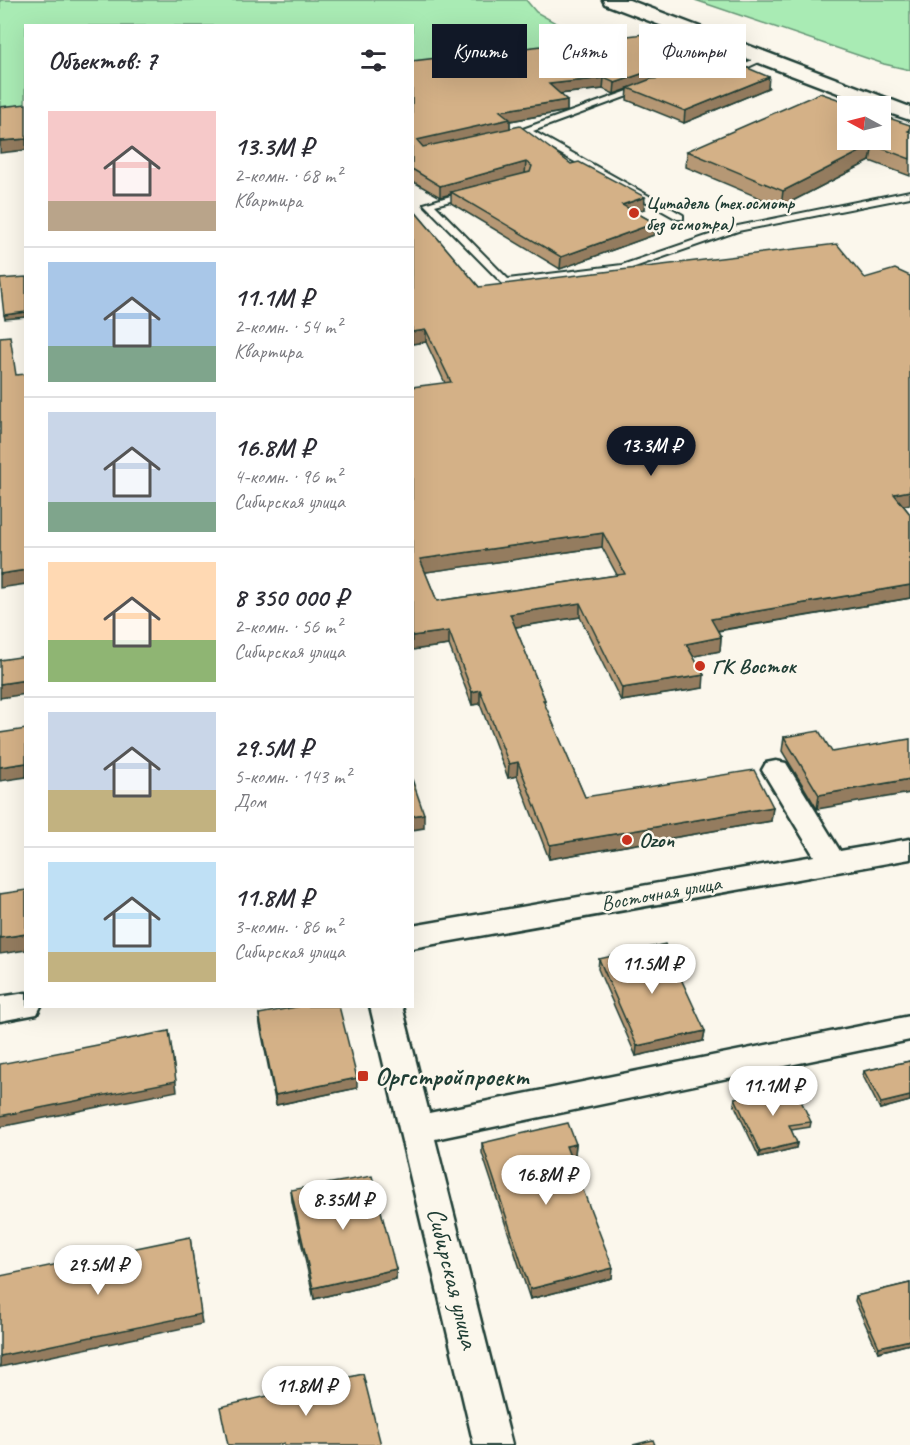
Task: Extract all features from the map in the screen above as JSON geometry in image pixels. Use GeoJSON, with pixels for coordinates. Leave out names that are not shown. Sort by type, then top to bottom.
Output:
{"type":"FeatureCollection","features":[{"type":"Feature","properties":{"kind":"street"},"geometry":{"type":"LineString","coordinates":[[612,0],[910,114]]}},
{"type":"Feature","properties":{"kind":"street"},"geometry":{"type":"LineString","coordinates":[[776,770],[833,864]]}},
{"type":"Feature","properties":{"kind":"street","name":"Восточная улица"},"geometry":{"type":"LineString","coordinates":[[414,937],[910,849]]}},
{"type":"Feature","properties":{"kind":"street"},"geometry":{"type":"LineString","coordinates":[[0,1009],[24,1005]]}},
{"type":"Feature","properties":{"kind":"street","name":"Сибирская улица"},"geometry":{"type":"LineString","coordinates":[[387,1008],[493,1445]]}},
{"type":"Feature","properties":{"kind":"street"},"geometry":{"type":"LineString","coordinates":[[417,1129],[910,1028]]}},
{"type":"Feature","properties":{"kind":"lane"},"geometry":{"type":"LineString","coordinates":[[746,66],[764,58]]}},
{"type":"Feature","properties":{"kind":"lane"},"geometry":{"type":"LineString","coordinates":[[503,136],[526,131],[649,87]]}},
{"type":"Feature","properties":{"kind":"lane"},"geometry":{"type":"LineString","coordinates":[[526,131],[680,217]]}},
{"type":"Feature","properties":{"kind":"lane"},"geometry":{"type":"LineString","coordinates":[[483,190],[429,204],[506,282],[622,268],[736,229],[910,194]]}},
{"type":"Feature","properties":{"kind":"green space"},"geometry":{"type":"Polygon","coordinates":[[[0,0],[526,0],[536,12],[557,24],[539,24],[539,51],[527,53],[527,24],[432,24],[432,65],[414,68],[414,24],[24,24],[24,110],[0,113],[0,0]]]}},
{"type":"Feature","properties":{"kind":"green space"},"geometry":{"type":"Polygon","coordinates":[[[695,0],[910,0],[910,70],[884,64],[695,0]]]}},
{"type":"Feature","properties":{"kind":"building"},"geometry":{"type":"Polygon","coordinates":[[[639,35],[639,75],[615,83],[604,78],[627,78],[627,36],[639,35]]]}},
{"type":"Feature","properties":{"kind":"building"},"geometry":{"type":"Polygon","coordinates":[[[539,46],[539,78],[604,78],[549,84],[567,100],[500,111],[510,119],[417,140],[423,147],[520,126],[571,164],[579,162],[645,197],[622,205],[655,223],[561,257],[451,192],[530,172],[532,166],[526,162],[440,186],[414,170],[414,61],[432,59],[432,78],[527,78],[527,48],[539,46]]]}},
{"type":"Feature","properties":{"kind":"building"},"geometry":{"type":"Polygon","coordinates":[[[746,67],[769,77],[685,111],[628,88],[651,79],[746,78],[746,67]]]}},
{"type":"Feature","properties":{"kind":"building"},"geometry":{"type":"Polygon","coordinates":[[[820,93],[837,99],[837,150],[863,150],[783,191],[687,151],[820,93]]]}},
{"type":"Feature","properties":{"kind":"building"},"geometry":{"type":"Polygon","coordinates":[[[24,104],[24,139],[0,141],[0,107],[24,104]]]}},
{"type":"Feature","properties":{"kind":"building"},"geometry":{"type":"Polygon","coordinates":[[[891,119],[910,125],[908,131],[910,132],[910,159],[886,150],[891,150],[891,119]]]}},
{"type":"Feature","properties":{"kind":"building"},"geometry":{"type":"Polygon","coordinates":[[[414,210],[479,287],[837,244],[865,278],[895,269],[910,276],[910,491],[894,494],[910,514],[910,585],[711,619],[721,637],[686,644],[704,675],[622,688],[580,603],[510,614],[545,700],[543,700],[585,797],[754,770],[773,807],[550,845],[518,762],[509,764],[480,690],[472,692],[449,631],[414,636],[414,387],[451,382],[426,330],[414,332],[414,210]],[[603,533],[420,559],[437,601],[625,574],[603,533]]]}},
{"type":"Feature","properties":{"kind":"building"},"geometry":{"type":"Polygon","coordinates":[[[24,277],[24,312],[4,315],[0,279],[24,277]]]}},
{"type":"Feature","properties":{"kind":"building"},"geometry":{"type":"Polygon","coordinates":[[[10,336],[16,375],[24,374],[24,570],[0,574],[0,337],[10,336]]]}},
{"type":"Feature","properties":{"kind":"building"},"geometry":{"type":"Polygon","coordinates":[[[24,656],[24,680],[0,684],[0,660],[24,656]]]}},
{"type":"Feature","properties":{"kind":"building"},"geometry":{"type":"Polygon","coordinates":[[[24,729],[24,763],[0,767],[0,733],[24,729]]]}},
{"type":"Feature","properties":{"kind":"building"},"geometry":{"type":"Polygon","coordinates":[[[819,731],[832,752],[910,739],[910,779],[819,795],[784,737],[819,731]]]}},
{"type":"Feature","properties":{"kind":"building"},"geometry":{"type":"Polygon","coordinates":[[[414,785],[424,814],[414,816],[414,785]]]}},
{"type":"Feature","properties":{"kind":"building"},"geometry":{"type":"Polygon","coordinates":[[[24,890],[24,934],[0,938],[0,894],[24,890]]]}},
{"type":"Feature","properties":{"kind":"building"},"geometry":{"type":"Polygon","coordinates":[[[665,944],[705,1031],[637,1046],[599,959],[665,944]]]}},
{"type":"Feature","properties":{"kind":"building"},"geometry":{"type":"Polygon","coordinates":[[[290,1008],[340,1008],[357,1078],[275,1095],[259,1014],[290,1008]]]}},
{"type":"Feature","properties":{"kind":"building"},"geometry":{"type":"Polygon","coordinates":[[[169,1031],[176,1081],[0,1116],[0,1064],[169,1031]]]}},
{"type":"Feature","properties":{"kind":"building"},"geometry":{"type":"Polygon","coordinates":[[[910,1061],[910,1096],[881,1103],[864,1071],[910,1061]]]}},
{"type":"Feature","properties":{"kind":"building"},"geometry":{"type":"Polygon","coordinates":[[[794,1086],[811,1122],[789,1125],[797,1143],[760,1152],[735,1098],[794,1086]]]}},
{"type":"Feature","properties":{"kind":"building"},"geometry":{"type":"Polygon","coordinates":[[[568,1123],[576,1144],[566,1146],[613,1268],[530,1289],[482,1143],[568,1123]]]}},
{"type":"Feature","properties":{"kind":"building"},"geometry":{"type":"Polygon","coordinates":[[[372,1176],[396,1269],[313,1288],[291,1190],[372,1176]]]}},
{"type":"Feature","properties":{"kind":"building"},"geometry":{"type":"Polygon","coordinates":[[[190,1237],[201,1314],[0,1356],[0,1276],[190,1237]]]}},
{"type":"Feature","properties":{"kind":"building"},"geometry":{"type":"Polygon","coordinates":[[[910,1283],[910,1340],[879,1347],[856,1296],[910,1283]]]}},
{"type":"Feature","properties":{"kind":"building"},"geometry":{"type":"Polygon","coordinates":[[[363,1374],[381,1445],[284,1445],[284,1443],[228,1445],[220,1407],[363,1374]]]}},
{"type":"Feature","properties":{"kind":"building"},"geometry":{"type":"Polygon","coordinates":[[[653,1440],[655,1445],[633,1445],[653,1440]]]}},
{"type":"Feature","properties":{"kind":"place","name":"Цитадель (тех.осмотр без осмотра)"},"geometry":{"type":"Point","coordinates":[634,213]}},
{"type":"Feature","properties":{"kind":"place","name":"ГК Восток"},"geometry":{"type":"Point","coordinates":[700,666]}},
{"type":"Feature","properties":{"kind":"place","name":"Ozon"},"geometry":{"type":"Point","coordinates":[627,840]}},
{"type":"Feature","properties":{"kind":"place","name":"Оргстройпроект"},"geometry":{"type":"Point","coordinates":[363,1076]}}]}
